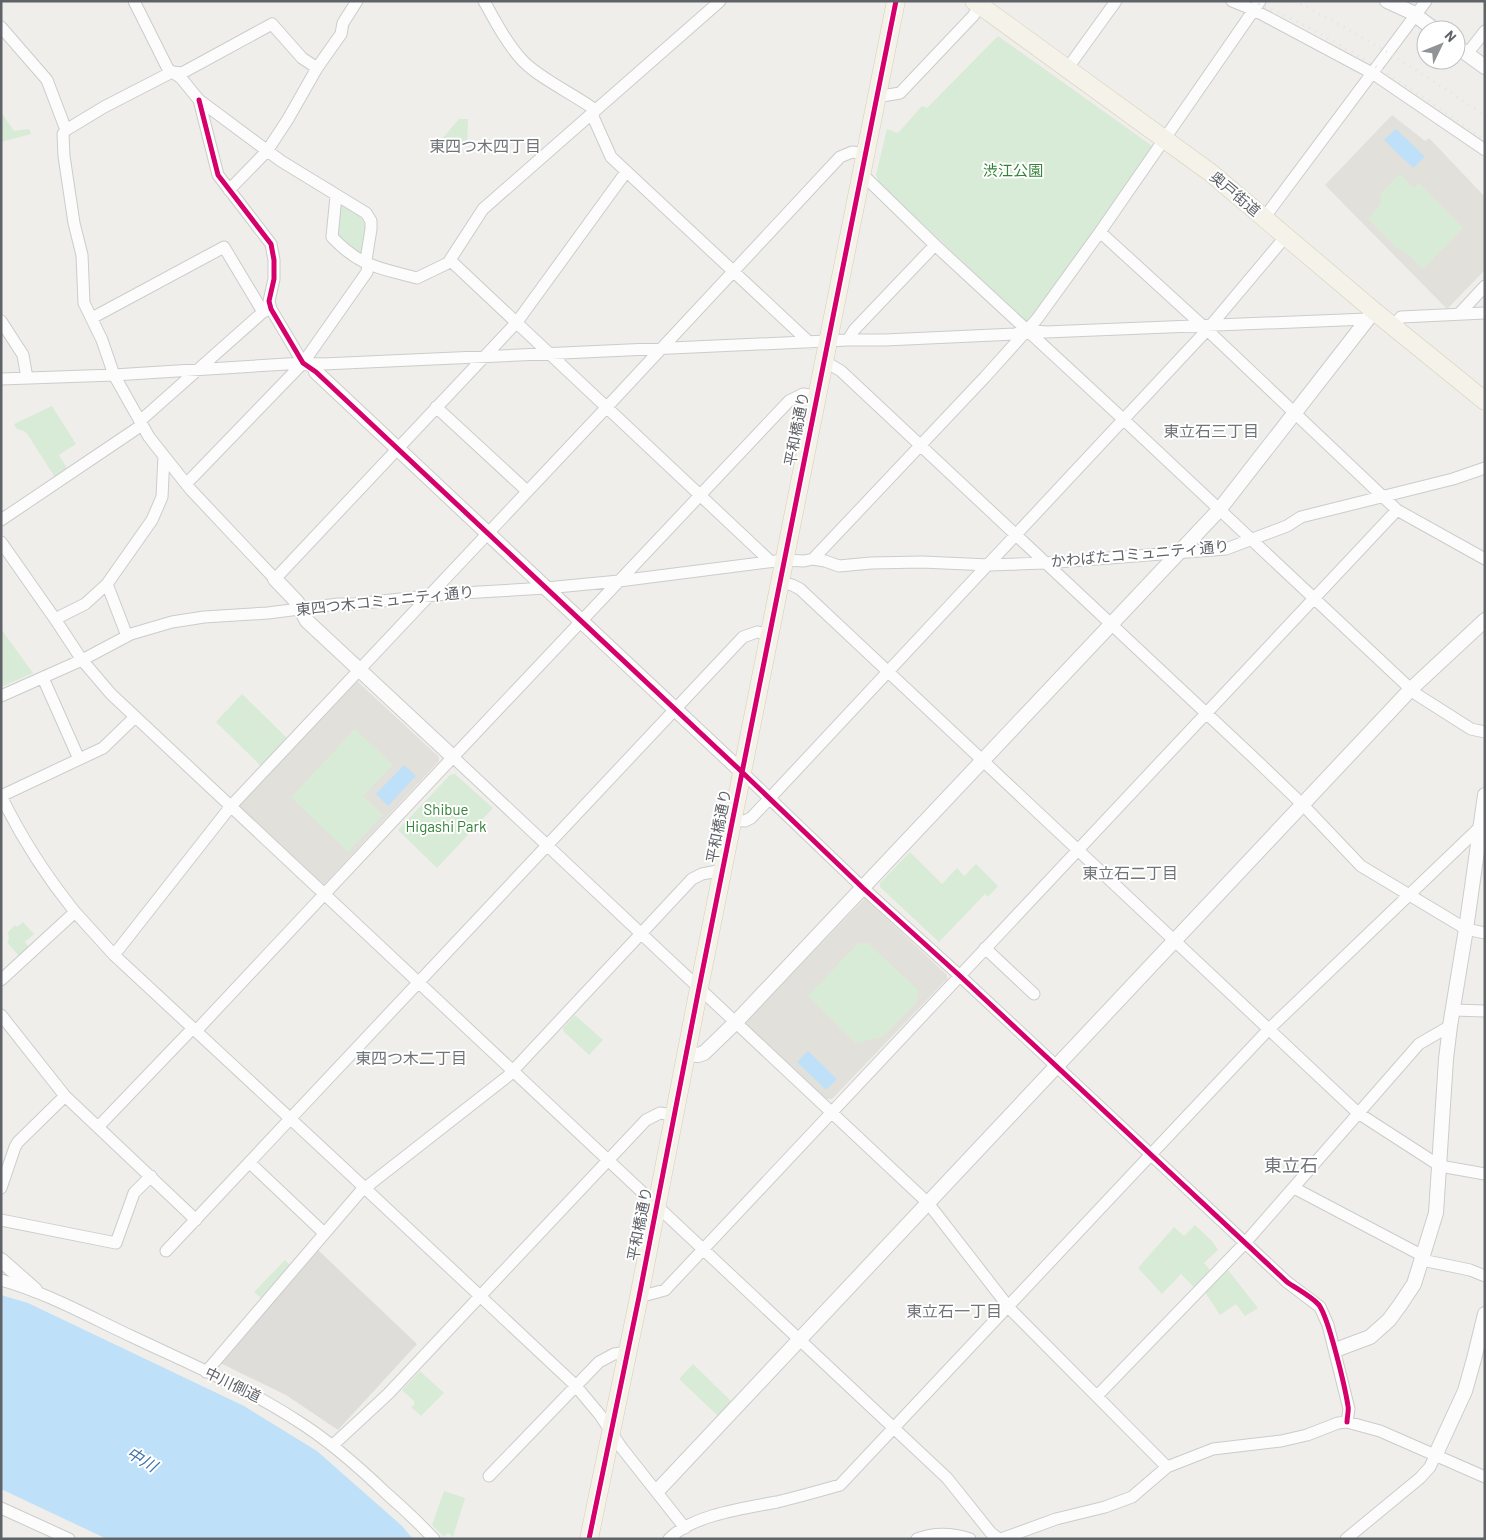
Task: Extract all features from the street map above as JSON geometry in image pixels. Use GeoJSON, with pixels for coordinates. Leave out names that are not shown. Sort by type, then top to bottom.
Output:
{"type":"FeatureCollection","features":[{"type":"Feature","properties":{"kind":"main road","name":"平和橋通り"},"geometry":{"type":"LineString","coordinates":[[589,1539],[639,1297],[780,582],[777,561],[824,361],[896,1]]}},
{"type":"Feature","properties":{"kind":"main road","name":"奥戸街道"},"geometry":{"type":"LineString","coordinates":[[977,4],[1211,173],[1286,236],[1371,315],[1393,326],[1485,401]]}},
{"type":"Feature","properties":{"kind":"street"},"geometry":{"type":"LineString","coordinates":[[134,1],[168,69],[181,78],[199,100],[267,151],[336,196],[366,213],[371,221],[366,260],[368,265],[367,272],[303,362],[186,484]]}},
{"type":"Feature","properties":{"kind":"street"},"geometry":{"type":"LineString","coordinates":[[229,190],[267,151],[317,68],[341,34],[343,24],[357,1]]}},
{"type":"Feature","properties":{"kind":"street"},"geometry":{"type":"LineString","coordinates":[[484,1],[514,51],[523,60],[540,74],[591,107],[608,152],[626,172],[734,270],[810,343]]}},
{"type":"Feature","properties":{"kind":"street"},"geometry":{"type":"LineString","coordinates":[[336,196],[332,237],[352,256],[368,265],[417,278],[450,261],[483,209],[720,1]]}},
{"type":"Feature","properties":{"kind":"street"},"geometry":{"type":"LineString","coordinates":[[1068,69],[1116,1]]}},
{"type":"Feature","properties":{"kind":"street"},"geometry":{"type":"LineString","coordinates":[[1232,1],[1257,6],[1372,73],[1485,150]]}},
{"type":"Feature","properties":{"kind":"street"},"geometry":{"type":"LineString","coordinates":[[1387,1],[1422,20]]}},
{"type":"Feature","properties":{"kind":"street"},"geometry":{"type":"LineString","coordinates":[[1264,218],[1426,1]]}},
{"type":"Feature","properties":{"kind":"street"},"geometry":{"type":"LineString","coordinates":[[876,97],[900,93],[973,16],[977,4]]}},
{"type":"Feature","properties":{"kind":"street"},"geometry":{"type":"LineString","coordinates":[[813,559],[1037,319],[1100,232],[1257,6]]}},
{"type":"Feature","properties":{"kind":"street"},"geometry":{"type":"LineString","coordinates":[[317,68],[302,58],[272,24],[182,73],[172,72],[104,107],[66,130],[63,134],[64,156],[74,223],[82,255],[84,304],[102,340],[114,375],[141,423],[186,484],[297,602],[307,621],[928,1203],[1008,1306],[1167,1467]]}},
{"type":"Feature","properties":{"kind":"street"},"geometry":{"type":"LineString","coordinates":[[1,26],[47,80],[66,130]]}},
{"type":"Feature","properties":{"kind":"street"},"geometry":{"type":"LineString","coordinates":[[1485,31],[1468,54],[1485,67]]}},
{"type":"Feature","properties":{"kind":"street"},"geometry":{"type":"LineString","coordinates":[[1,520],[141,423],[267,310],[274,278],[274,260],[271,244],[218,175],[199,100]]}},
{"type":"Feature","properties":{"kind":"street"},"geometry":{"type":"LineString","coordinates":[[114,955],[231,806],[358,670],[840,158],[852,152],[866,154]]}},
{"type":"Feature","properties":{"kind":"street"},"geometry":{"type":"LineString","coordinates":[[276,579],[517,322],[626,172]]}},
{"type":"Feature","properties":{"kind":"street"},"geometry":{"type":"LineString","coordinates":[[862,174],[1416,694],[1471,729],[1485,732]]}},
{"type":"Feature","properties":{"kind":"street"},"geometry":{"type":"LineString","coordinates":[[1100,232],[1207,327],[1294,413],[1397,510],[1485,559]]}},
{"type":"Feature","properties":{"kind":"street"},"geometry":{"type":"LineString","coordinates":[[732,820],[745,821],[751,818],[770,798],[989,565],[1207,327],[1286,236]]}},
{"type":"Feature","properties":{"kind":"street"},"geometry":{"type":"LineString","coordinates":[[848,340],[854,330],[935,244]]}},
{"type":"Feature","properties":{"kind":"street"},"geometry":{"type":"LineString","coordinates":[[92,318],[224,248],[303,362],[316,372],[770,798],[863,888],[959,975],[1245,1243],[1287,1282],[1320,1307],[1336,1350],[1349,1408],[1346,1422]]}},
{"type":"Feature","properties":{"kind":"street"},"geometry":{"type":"LineString","coordinates":[[450,261],[700,495],[777,561]]}},
{"type":"Feature","properties":{"kind":"street"},"geometry":{"type":"LineString","coordinates":[[1459,314],[1485,286]]}},
{"type":"Feature","properties":{"kind":"street"},"geometry":{"type":"LineString","coordinates":[[1393,326],[1401,316],[1485,313]]}},
{"type":"Feature","properties":{"kind":"street"},"geometry":{"type":"LineString","coordinates":[[1,379],[114,375],[303,362],[323,364],[483,358],[848,340],[1015,334],[1027,330],[1046,332],[1207,327],[1371,315]]}},
{"type":"Feature","properties":{"kind":"street"},"geometry":{"type":"LineString","coordinates":[[686,1054],[698,1055],[704,1052],[735,1023],[1219,510],[1371,315]]}},
{"type":"Feature","properties":{"kind":"street"},"geometry":{"type":"LineString","coordinates":[[1,321],[23,355],[27,378]]}},
{"type":"Feature","properties":{"kind":"street"},"geometry":{"type":"LineString","coordinates":[[824,361],[841,371],[1206,712],[1302,805],[1361,866],[1466,929],[1485,932]]}},
{"type":"Feature","properties":{"kind":"street"},"geometry":{"type":"LineString","coordinates":[[98,1127],[324,894],[789,401],[804,394],[816,396]]}},
{"type":"Feature","properties":{"kind":"street"},"geometry":{"type":"LineString","coordinates":[[436,407],[527,491]]}},
{"type":"Feature","properties":{"kind":"street"},"geometry":{"type":"LineString","coordinates":[[55,619],[85,604],[107,584],[152,520],[162,497],[164,456]]}},
{"type":"Feature","properties":{"kind":"street","name":"かわばたコミュニティ通り"},"geometry":{"type":"LineString","coordinates":[[777,561],[813,559],[839,566],[922,562],[989,565],[1226,549],[1287,526],[1302,517],[1384,498],[1485,468]]}},
{"type":"Feature","properties":{"kind":"street"},"geometry":{"type":"LineString","coordinates":[[639,1297],[665,1290],[1397,510]]}},
{"type":"Feature","properties":{"kind":"street"},"geometry":{"type":"LineString","coordinates":[[1,542],[82,660],[111,694],[947,1478],[991,1533],[1000,1539],[1056,1519],[1132,1498],[1167,1467],[1213,1449],[1281,1441],[1307,1435],[1338,1423],[1346,1422],[1380,1432],[1485,1477]]}},
{"type":"Feature","properties":{"kind":"street","name":"東四つ木コミュニティ通り"},"geometry":{"type":"LineString","coordinates":[[1,696],[82,660],[127,636],[172,622],[204,617],[268,613],[428,596],[619,581],[777,561]]}},
{"type":"Feature","properties":{"kind":"street"},"geometry":{"type":"LineString","coordinates":[[780,582],[800,589],[1358,1113],[1440,1166],[1485,1174]]}},
{"type":"Feature","properties":{"kind":"street"},"geometry":{"type":"LineString","coordinates":[[107,584],[127,636]]}},
{"type":"Feature","properties":{"kind":"street"},"geometry":{"type":"LineString","coordinates":[[658,1490],[1411,689],[1485,620]]}},
{"type":"Feature","properties":{"kind":"street"},"geometry":{"type":"LineString","coordinates":[[166,1251],[743,637],[757,632],[769,634]]}},
{"type":"Feature","properties":{"kind":"street"},"geometry":{"type":"LineString","coordinates":[[43,678],[80,759]]}},
{"type":"Feature","properties":{"kind":"street"},"geometry":{"type":"LineString","coordinates":[[135,717],[102,748],[1,796],[16,827],[58,891],[114,955],[575,1385],[600,1416],[621,1447],[658,1490],[685,1528]]}},
{"type":"Feature","properties":{"kind":"street"},"geometry":{"type":"LineString","coordinates":[[1336,1350],[1370,1337],[1389,1320],[1414,1284],[1436,1213],[1450,1026],[1485,795]]}},
{"type":"Feature","properties":{"kind":"street"},"geometry":{"type":"LineString","coordinates":[[669,1539],[685,1528],[734,1509],[806,1495],[840,1485],[1269,1029],[1480,827]]}},
{"type":"Feature","properties":{"kind":"street"},"geometry":{"type":"LineString","coordinates":[[206,1372],[364,1188],[513,1071],[697,876],[722,870]]}},
{"type":"Feature","properties":{"kind":"street"},"geometry":{"type":"LineString","coordinates":[[1,980],[76,912]]}},
{"type":"Feature","properties":{"kind":"street"},"geometry":{"type":"LineString","coordinates":[[985,948],[1034,994]]}},
{"type":"Feature","properties":{"kind":"street"},"geometry":{"type":"LineString","coordinates":[[1453,1010],[1485,1011]]}},
{"type":"Feature","properties":{"kind":"street"},"geometry":{"type":"LineString","coordinates":[[1,1015],[64,1096],[196,1220]]}},
{"type":"Feature","properties":{"kind":"street"},"geometry":{"type":"LineString","coordinates":[[1097,1396],[1245,1243],[1419,1044],[1450,1026]]}},
{"type":"Feature","properties":{"kind":"street"},"geometry":{"type":"LineString","coordinates":[[1,1188],[18,1142],[64,1096]]}},
{"type":"Feature","properties":{"kind":"street"},"geometry":{"type":"LineString","coordinates":[[333,1445],[388,1394],[646,1120],[660,1113],[674,1115]]}},
{"type":"Feature","properties":{"kind":"street"},"geometry":{"type":"LineString","coordinates":[[250,1163],[324,1233]]}},
{"type":"Feature","properties":{"kind":"street"},"geometry":{"type":"LineString","coordinates":[[1,1220],[116,1244],[134,1193],[151,1176]]}},
{"type":"Feature","properties":{"kind":"street"},"geometry":{"type":"LineString","coordinates":[[1294,1188],[1422,1258],[1470,1270],[1485,1276]]}},
{"type":"Feature","properties":{"kind":"street"},"geometry":{"type":"LineString","coordinates":[[1,1260],[35,1290]]}},
{"type":"Feature","properties":{"kind":"street","name":"中川側道"},"geometry":{"type":"LineString","coordinates":[[1,1280],[35,1290],[206,1372],[296,1419],[333,1445],[389,1495],[434,1539]]}},
{"type":"Feature","properties":{"kind":"street"},"geometry":{"type":"LineString","coordinates":[[1346,1539],[1420,1478],[1430,1467],[1465,1391],[1483,1332],[1485,1314]]}},
{"type":"Feature","properties":{"kind":"street"},"geometry":{"type":"LineString","coordinates":[[489,1476],[575,1385],[606,1357],[628,1352]]}},
{"type":"Feature","properties":{"kind":"street"},"geometry":{"type":"LineString","coordinates":[[1,1508],[69,1539]]}},
{"type":"Feature","properties":{"kind":"street"},"geometry":{"type":"LineString","coordinates":[[918,1539],[940,1533],[970,1539]]}},
{"type":"Feature","properties":{"kind":"shaded area"},"geometry":{"type":"Polygon","coordinates":[[[1392,115],[1425,141],[1429,138],[1485,197],[1485,270],[1447,309],[1325,185],[1392,115]]]}},
{"type":"Feature","properties":{"kind":"shaded area"},"geometry":{"type":"Polygon","coordinates":[[[357,681],[439,757],[439,761],[324,885],[238,806],[357,681]]]}},
{"type":"Feature","properties":{"kind":"shaded area"},"geometry":{"type":"Polygon","coordinates":[[[865,898],[947,975],[947,979],[832,1099],[826,1099],[745,1023],[865,898]]]}},
{"type":"Feature","properties":{"kind":"shaded area"},"geometry":{"type":"Polygon","coordinates":[[[318,1250],[417,1344],[338,1430],[286,1395],[220,1363],[318,1250]]]}},
{"type":"Feature","properties":{"kind":"green space","name":"渋江公園"},"geometry":{"type":"Polygon","coordinates":[[[998,36],[1155,148],[1028,324],[879,182],[876,175],[887,129],[898,133],[922,106],[927,108],[998,36]]]}},
{"type":"Feature","properties":{"kind":"green space"},"geometry":{"type":"Polygon","coordinates":[[[1,112],[14,131],[29,129],[31,134],[1,142],[1,112]]]}},
{"type":"Feature","properties":{"kind":"green space"},"geometry":{"type":"Polygon","coordinates":[[[459,119],[468,119],[467,145],[445,152],[439,145],[440,141],[459,119]]]}},
{"type":"Feature","properties":{"kind":"green space"},"geometry":{"type":"Polygon","coordinates":[[[1400,174],[1414,188],[1419,183],[1463,228],[1423,269],[1410,256],[1397,248],[1368,219],[1380,205],[1381,193],[1400,174]]]}},
{"type":"Feature","properties":{"kind":"green space"},"geometry":{"type":"Polygon","coordinates":[[[340,205],[357,214],[365,224],[366,238],[363,256],[336,236],[340,205]]]}},
{"type":"Feature","properties":{"kind":"green space"},"geometry":{"type":"Polygon","coordinates":[[[52,406],[76,444],[59,455],[68,470],[56,477],[28,435],[24,431],[17,429],[14,424],[52,406]]]}},
{"type":"Feature","properties":{"kind":"green space"},"geometry":{"type":"Polygon","coordinates":[[[1,629],[33,673],[1,687],[1,629]]]}},
{"type":"Feature","properties":{"kind":"green space"},"geometry":{"type":"Polygon","coordinates":[[[242,694],[287,738],[261,766],[216,722],[242,694]]]}},
{"type":"Feature","properties":{"kind":"green space"},"geometry":{"type":"Polygon","coordinates":[[[355,729],[393,765],[363,796],[383,815],[348,852],[291,797],[355,729]]]}},
{"type":"Feature","properties":{"kind":"green space","name":"Shibue Higashi Park"},"geometry":{"type":"Polygon","coordinates":[[[455,774],[493,808],[437,868],[398,830],[450,775],[455,774]]]}},
{"type":"Feature","properties":{"kind":"green space"},"geometry":{"type":"Polygon","coordinates":[[[910,852],[942,884],[957,868],[964,876],[976,864],[998,886],[988,897],[985,894],[939,942],[880,887],[880,883],[910,852]]]}},
{"type":"Feature","properties":{"kind":"green space"},"geometry":{"type":"Polygon","coordinates":[[[23,922],[34,934],[25,942],[29,947],[19,956],[7,942],[9,940],[8,932],[15,925],[17,927],[23,922]]]}},
{"type":"Feature","properties":{"kind":"green space"},"geometry":{"type":"Polygon","coordinates":[[[858,943],[868,943],[918,990],[917,1002],[883,1037],[856,1043],[808,996],[858,943]]]}},
{"type":"Feature","properties":{"kind":"green space"},"geometry":{"type":"Polygon","coordinates":[[[575,1015],[603,1040],[589,1055],[564,1032],[563,1028],[575,1015]]]}},
{"type":"Feature","properties":{"kind":"green space"},"geometry":{"type":"Polygon","coordinates":[[[1195,1225],[1212,1241],[1218,1250],[1204,1263],[1210,1270],[1194,1287],[1181,1274],[1162,1294],[1138,1268],[1174,1227],[1184,1236],[1195,1225]]]}},
{"type":"Feature","properties":{"kind":"green space"},"geometry":{"type":"Polygon","coordinates":[[[285,1260],[290,1265],[261,1298],[254,1292],[285,1260]]]}},
{"type":"Feature","properties":{"kind":"green space"},"geometry":{"type":"Polygon","coordinates":[[[1228,1270],[1258,1308],[1245,1316],[1236,1304],[1220,1315],[1205,1292],[1228,1270]]]}},
{"type":"Feature","properties":{"kind":"green space"},"geometry":{"type":"Polygon","coordinates":[[[693,1364],[732,1402],[719,1417],[679,1379],[693,1364]]]}},
{"type":"Feature","properties":{"kind":"green space"},"geometry":{"type":"Polygon","coordinates":[[[420,1371],[444,1393],[421,1416],[411,1407],[414,1405],[414,1401],[402,1390],[420,1371]]]}},
{"type":"Feature","properties":{"kind":"green space"},"geometry":{"type":"Polygon","coordinates":[[[444,1491],[465,1498],[453,1537],[448,1533],[444,1537],[432,1525],[444,1491]]]}},
{"type":"Feature","properties":{"kind":"water"},"geometry":{"type":"Polygon","coordinates":[[[1396,129],[1425,157],[1413,168],[1384,140],[1396,129]]]}},
{"type":"Feature","properties":{"kind":"water"},"geometry":{"type":"Polygon","coordinates":[[[404,765],[416,776],[388,806],[376,794],[404,765]]]}},
{"type":"Feature","properties":{"kind":"water"},"geometry":{"type":"Polygon","coordinates":[[[808,1051],[837,1079],[826,1090],[797,1062],[808,1051]]]}},
{"type":"Feature","properties":{"kind":"water","name":"中川"},"geometry":{"type":"Polygon","coordinates":[[[1,1295],[28,1303],[244,1406],[317,1451],[402,1526],[413,1539],[107,1539],[1,1489],[1,1295]]]}},
{"type":"Feature","properties":{"kind":"railway"},"geometry":{"type":"LineString","coordinates":[[1252,1],[1313,30],[1372,64],[1485,140]]}},
{"type":"Feature","properties":{"kind":"railway"},"geometry":{"type":"LineString","coordinates":[[1294,1],[1391,55],[1485,116]]}},
{"type":"Feature","properties":{"kind":"cycle path"},"geometry":{"type":"LineString","coordinates":[[589,1539],[639,1297],[896,1]]}},
{"type":"Feature","properties":{"kind":"cycle path"},"geometry":{"type":"LineString","coordinates":[[199,100],[218,175],[271,244],[274,260],[274,279],[269,301],[271,309],[303,363],[316,372],[863,888],[959,975],[1287,1282],[1319,1305],[1332,1338],[1340,1369],[1348,1406],[1347,1422]]}},
{"type":"Feature","properties":{"kind":"district","name":"東四つ木四丁目"},"geometry":{"type":"Point","coordinates":[485,146]}},
{"type":"Feature","properties":{"kind":"district","name":"東立石三丁目"},"geometry":{"type":"Point","coordinates":[1211,431]}},
{"type":"Feature","properties":{"kind":"district","name":"東立石二丁目"},"geometry":{"type":"Point","coordinates":[1130,873]}},
{"type":"Feature","properties":{"kind":"district","name":"東四つ木二丁目"},"geometry":{"type":"Point","coordinates":[411,1058]}},
{"type":"Feature","properties":{"kind":"district","name":"東立石"},"geometry":{"type":"Point","coordinates":[1291,1166]}},
{"type":"Feature","properties":{"kind":"district","name":"東立石一丁目"},"geometry":{"type":"Point","coordinates":[954,1311]}}]}
